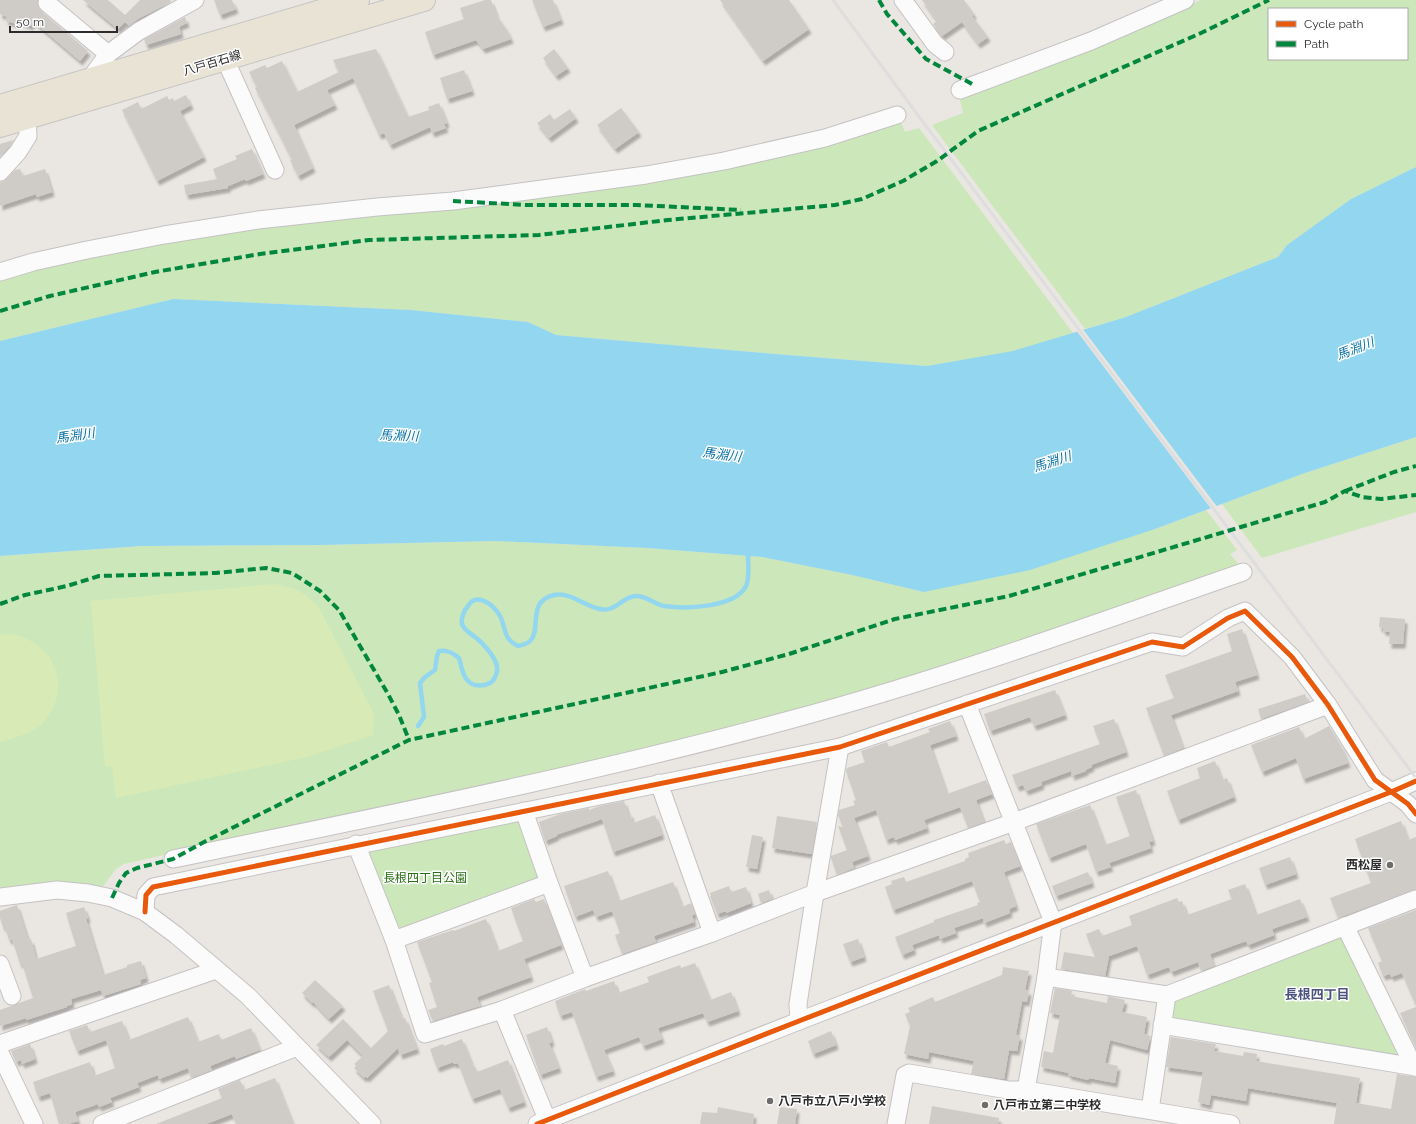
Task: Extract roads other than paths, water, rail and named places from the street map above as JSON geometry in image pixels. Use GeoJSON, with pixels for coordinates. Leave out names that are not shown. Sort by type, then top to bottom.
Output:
{"type":"FeatureCollection","features":[{"type":"Feature","properties":{"kind":"main road","name":"八戸百石線"},"geometry":{"type":"LineString","coordinates":[[0,106],[358,0]]}},
{"type":"Feature","properties":{"kind":"main road","name":"八戸百石線"},"geometry":{"type":"LineString","coordinates":[[0,126],[424,0]]}},
{"type":"Feature","properties":{"kind":"street"},"geometry":{"type":"LineString","coordinates":[[903,0],[935,44],[945,52]]}},
{"type":"Feature","properties":{"kind":"street"},"geometry":{"type":"LineString","coordinates":[[960,90],[1091,41],[1185,0]]}},
{"type":"Feature","properties":{"kind":"street"},"geometry":{"type":"LineString","coordinates":[[90,80],[108,54],[139,31],[190,1]]}},
{"type":"Feature","properties":{"kind":"street"},"geometry":{"type":"LineString","coordinates":[[47,3],[108,54]]}},
{"type":"Feature","properties":{"kind":"street"},"geometry":{"type":"LineString","coordinates":[[225,59],[275,170]]}},
{"type":"Feature","properties":{"kind":"street"},"geometry":{"type":"LineString","coordinates":[[0,272],[33,262],[87,250],[164,235],[258,220],[377,207],[453,201],[646,175],[825,138],[897,115]]}},
{"type":"Feature","properties":{"kind":"street"},"geometry":{"type":"LineString","coordinates":[[0,172],[18,152],[28,136],[27,118]]}},
{"type":"Feature","properties":{"kind":"street"},"geometry":{"type":"LineString","coordinates":[[173,859],[557,778],[792,719],[944,674],[1243,572]]}},
{"type":"Feature","properties":{"kind":"street"},"geometry":{"type":"LineString","coordinates":[[145,912],[146,895],[153,886],[840,747],[1152,642],[1182,647],[1228,618],[1245,611],[1292,657],[1328,705],[1375,780],[1408,804],[1416,814]]}},
{"type":"Feature","properties":{"kind":"street"},"geometry":{"type":"LineString","coordinates":[[967,704],[1053,922],[1046,977],[1026,1090]]}},
{"type":"Feature","properties":{"kind":"street"},"geometry":{"type":"LineString","coordinates":[[356,844],[394,940],[425,1034],[502,1010],[585,978],[712,933],[815,893],[1014,822],[1328,705]]}},
{"type":"Feature","properties":{"kind":"street"},"geometry":{"type":"LineString","coordinates":[[799,1021],[798,1004],[840,747]]}},
{"type":"Feature","properties":{"kind":"street"},"geometry":{"type":"LineString","coordinates":[[502,1010],[544,1123],[799,1021],[1416,781]]}},
{"type":"Feature","properties":{"kind":"street"},"geometry":{"type":"LineString","coordinates":[[659,783],[712,933]]}},
{"type":"Feature","properties":{"kind":"street"},"geometry":{"type":"LineString","coordinates":[[524,811],[549,883],[585,978]]}},
{"type":"Feature","properties":{"kind":"street"},"geometry":{"type":"LineString","coordinates":[[394,940],[549,883]]}},
{"type":"Feature","properties":{"kind":"street"},"geometry":{"type":"LineString","coordinates":[[0,897],[57,890],[80,892],[112,898],[145,912],[176,935],[248,996],[372,1124]]}},
{"type":"Feature","properties":{"kind":"street"},"geometry":{"type":"LineString","coordinates":[[1046,977],[1167,996],[1416,899]]}},
{"type":"Feature","properties":{"kind":"street"},"geometry":{"type":"LineString","coordinates":[[1345,926],[1415,1067]]}},
{"type":"Feature","properties":{"kind":"street"},"geometry":{"type":"LineString","coordinates":[[0,964],[12,996]]}},
{"type":"Feature","properties":{"kind":"street"},"geometry":{"type":"LineString","coordinates":[[0,1044],[216,970]]}},
{"type":"Feature","properties":{"kind":"street"},"geometry":{"type":"LineString","coordinates":[[1150,1110],[1167,996]]}},
{"type":"Feature","properties":{"kind":"street"},"geometry":{"type":"LineString","coordinates":[[1162,1025],[1415,1067]]}},
{"type":"Feature","properties":{"kind":"street"},"geometry":{"type":"LineString","coordinates":[[102,1124],[297,1047]]}},
{"type":"Feature","properties":{"kind":"street"},"geometry":{"type":"LineString","coordinates":[[0,1053],[34,1124]]}},
{"type":"Feature","properties":{"kind":"street"},"geometry":{"type":"LineString","coordinates":[[896,1124],[905,1075],[909,1073],[1008,1090],[1026,1090],[1231,1124]]}},
{"type":"Feature","properties":{"kind":"water","name":"馬淵川"},"geometry":{"type":"Polygon","coordinates":[[[1416,167],[1416,437],[1305,473],[1155,529],[1030,570],[924,592],[852,575],[762,557],[647,548],[495,541],[321,545],[142,546],[0,556],[0,341],[173,299],[411,310],[528,322],[556,335],[927,366],[1013,351],[1126,317],[1278,257],[1287,245],[1351,199],[1416,167]]]}},
{"type":"Feature","properties":{"kind":"waterway"},"geometry":{"type":"LineString","coordinates":[[418,726],[424,717],[420,683],[425,677],[435,670],[439,651],[450,652],[459,658],[465,678],[471,683],[483,686],[494,680],[497,671],[496,662],[482,643],[466,630],[462,624],[462,618],[465,610],[471,602],[475,600],[483,601],[495,609],[498,612],[508,638],[518,646],[530,641],[534,635],[537,609],[540,603],[546,598],[554,595],[572,597],[594,607],[605,610],[615,607],[627,599],[636,596],[644,597],[657,604],[673,607],[696,607],[721,603],[732,599],[746,586],[748,575],[748,556]]}},
{"type":"Feature","properties":{"kind":"railway"},"geometry":{"type":"LineString","coordinates":[[833,0],[1416,778]]}},
{"type":"Feature","properties":{"kind":"place","name":"西松屋"},"geometry":{"type":"Point","coordinates":[1390,865]}},
{"type":"Feature","properties":{"kind":"place","name":"八戸市立八戸小学校"},"geometry":{"type":"Point","coordinates":[770,1101]}},
{"type":"Feature","properties":{"kind":"place","name":"八戸市立第二中学校"},"geometry":{"type":"Point","coordinates":[985,1105]}},
{"type":"Feature","properties":{"kind":"district","name":"長根四丁目"},"geometry":{"type":"Point","coordinates":[1317,994]}},
{"type":"Feature","properties":{"kind":"park label","name":"長根四丁目公園"},"geometry":{"type":"Point","coordinates":[425,878]}}]}
